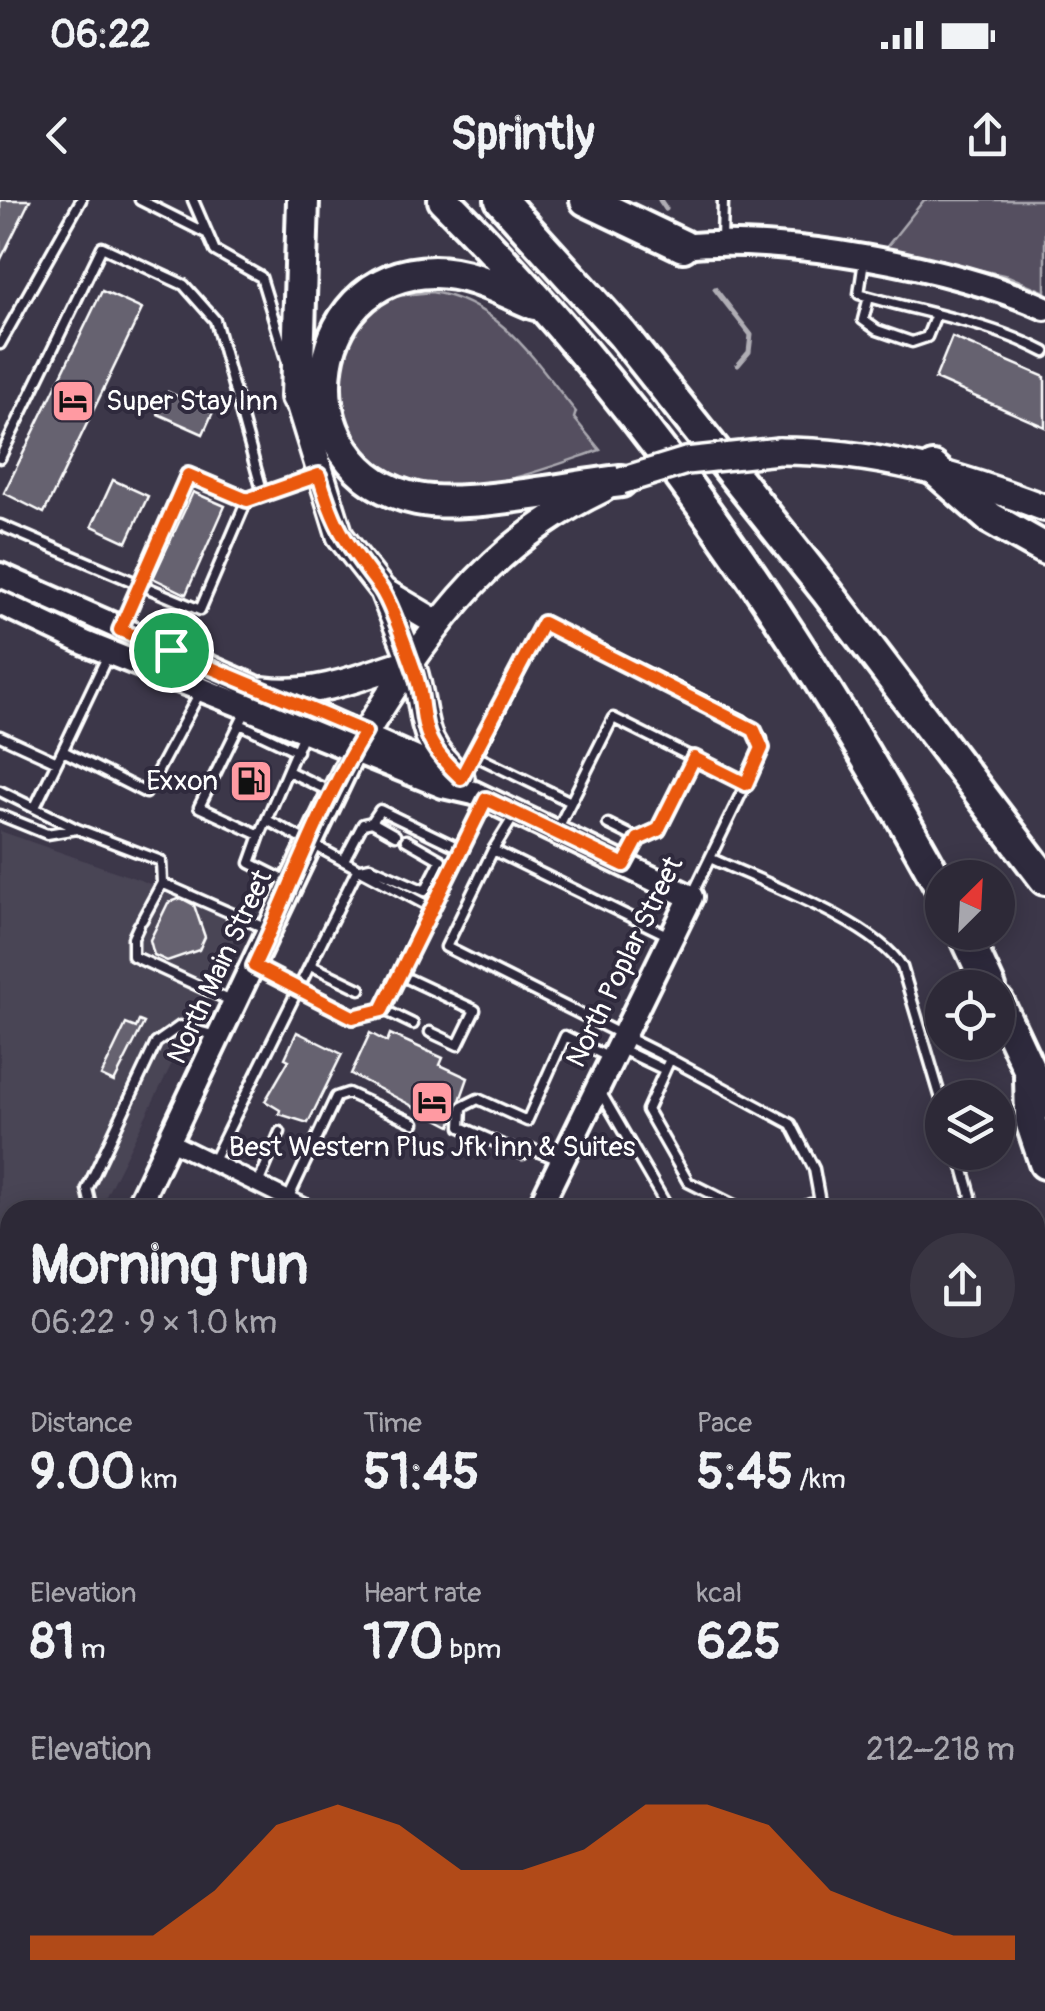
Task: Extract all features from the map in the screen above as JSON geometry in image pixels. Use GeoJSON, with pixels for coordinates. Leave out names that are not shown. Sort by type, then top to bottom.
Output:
{"type":"FeatureCollection","features":[{"type":"Feature","properties":{"kind":"highway"},"geometry":{"type":"LineString","coordinates":[[297,396],[303,200]]}},
{"type":"Feature","properties":{"kind":"highway"},"geometry":{"type":"LineString","coordinates":[[444,200],[545,308],[629,411],[790,636],[852,731],[925,860]]}},
{"type":"Feature","properties":{"kind":"highway"},"geometry":{"type":"LineString","coordinates":[[501,200],[622,334],[1045,878]]}},
{"type":"Feature","properties":{"kind":"highway"},"geometry":{"type":"LineString","coordinates":[[586,200],[683,246]]}},
{"type":"Feature","properties":{"kind":"highway"},"geometry":{"type":"LineString","coordinates":[[545,308],[452,273],[420,273],[385,285],[356,307],[332,342],[324,378],[331,428],[364,473],[384,487],[418,499],[471,500],[621,481]]}},
{"type":"Feature","properties":{"kind":"highway"},"geometry":{"type":"LineString","coordinates":[[933,468],[990,518],[1045,549]]}},
{"type":"Feature","properties":{"kind":"highway"},"geometry":{"type":"LineString","coordinates":[[1013,834],[1045,864]]}},
{"type":"Feature","properties":{"kind":"highway"},"geometry":{"type":"LineString","coordinates":[[1015,1041],[1045,1103]]}},
{"type":"Feature","properties":{"kind":"highway"},"geometry":{"type":"LineString","coordinates":[[1030,1074],[1031,1121],[1045,1163]]}},
{"type":"Feature","properties":{"kind":"main road"},"geometry":{"type":"LineString","coordinates":[[683,246],[722,242],[864,260],[977,283],[1045,308]]}},
{"type":"Feature","properties":{"kind":"main road"},"geometry":{"type":"LineString","coordinates":[[297,396],[340,536],[382,590],[411,661],[426,735],[437,756],[474,790]]}},
{"type":"Feature","properties":{"kind":"main road"},"geometry":{"type":"LineString","coordinates":[[358,737],[437,623],[476,578],[528,531],[621,481],[686,461],[779,450],[832,451],[933,468],[1045,508]]}},
{"type":"Feature","properties":{"kind":"main road"},"geometry":{"type":"LineString","coordinates":[[0,576],[120,630],[251,706],[301,740],[358,737]]}},
{"type":"Feature","properties":{"kind":"main road"},"geometry":{"type":"LineString","coordinates":[[382,590],[437,623]]}},
{"type":"Feature","properties":{"kind":"main road"},"geometry":{"type":"LineString","coordinates":[[0,603],[109,653],[202,688],[358,737],[691,896]]}},
{"type":"Feature","properties":{"kind":"main road"},"geometry":{"type":"LineString","coordinates":[[251,706],[289,693],[336,687],[411,661]]}},
{"type":"Feature","properties":{"kind":"main road","name":"North Main Street"},"geometry":{"type":"LineString","coordinates":[[141,1200],[294,885],[308,841],[358,737]]}},
{"type":"Feature","properties":{"kind":"main road","name":"North Poplar Street"},"geometry":{"type":"LineString","coordinates":[[543,1200],[691,896]]}},
{"type":"Feature","properties":{"kind":"street"},"geometry":{"type":"LineString","coordinates":[[169,1142],[287,1200]]}},
{"type":"Feature","properties":{"kind":"lane"},"geometry":{"type":"LineString","coordinates":[[0,344],[81,200]]}},
{"type":"Feature","properties":{"kind":"lane"},"geometry":{"type":"LineString","coordinates":[[140,200],[206,233]]}},
{"type":"Feature","properties":{"kind":"lane"},"geometry":{"type":"LineString","coordinates":[[194,200],[215,252],[261,277],[297,396]]}},
{"type":"Feature","properties":{"kind":"lane"},"geometry":{"type":"LineString","coordinates":[[722,242],[724,200]]}},
{"type":"Feature","properties":{"kind":"lane"},"geometry":{"type":"LineString","coordinates":[[0,458],[102,246],[184,285],[215,320],[263,494]]}},
{"type":"Feature","properties":{"kind":"lane"},"geometry":{"type":"LineString","coordinates":[[864,260],[859,294],[935,317],[961,318],[1045,352]]}},
{"type":"Feature","properties":{"kind":"lane"},"geometry":{"type":"LineString","coordinates":[[869,297],[864,320],[869,326],[912,342],[927,336],[935,317]]}},
{"type":"Feature","properties":{"kind":"lane"},"geometry":{"type":"LineString","coordinates":[[120,630],[188,475],[247,500],[319,475]]}},
{"type":"Feature","properties":{"kind":"lane"},"geometry":{"type":"LineString","coordinates":[[0,525],[200,610],[247,500]]}},
{"type":"Feature","properties":{"kind":"lane","name":"North Poplar Street"},"geometry":{"type":"LineString","coordinates":[[476,756],[543,623],[742,720],[762,739],[759,757],[691,896]]}},
{"type":"Feature","properties":{"kind":"lane"},"geometry":{"type":"LineString","coordinates":[[35,807],[109,653]]}},
{"type":"Feature","properties":{"kind":"lane"},"geometry":{"type":"LineString","coordinates":[[62,752],[146,793],[202,688]]}},
{"type":"Feature","properties":{"kind":"lane"},"geometry":{"type":"LineString","coordinates":[[251,706],[199,807],[260,835]]}},
{"type":"Feature","properties":{"kind":"lane"},"geometry":{"type":"LineString","coordinates":[[556,832],[613,718],[746,784]]}},
{"type":"Feature","properties":{"kind":"lane"},"geometry":{"type":"LineString","coordinates":[[0,736],[57,762]]}},
{"type":"Feature","properties":{"kind":"lane"},"geometry":{"type":"LineString","coordinates":[[294,885],[250,863],[301,740]]}},
{"type":"Feature","properties":{"kind":"lane"},"geometry":{"type":"LineString","coordinates":[[382,1010],[459,848],[474,790],[476,756],[571,802]]}},
{"type":"Feature","properties":{"kind":"lane"},"geometry":{"type":"LineString","coordinates":[[624,865],[638,839],[658,830],[694,758]]}},
{"type":"Feature","properties":{"kind":"lane"},"geometry":{"type":"LineString","coordinates":[[288,771],[332,793]]}},
{"type":"Feature","properties":{"kind":"lane"},"geometry":{"type":"LineString","coordinates":[[0,791],[77,829],[161,861],[162,883],[133,938],[133,956],[236,1003]]}},
{"type":"Feature","properties":{"kind":"lane"},"geometry":{"type":"LineString","coordinates":[[372,822],[380,810],[459,848]]}},
{"type":"Feature","properties":{"kind":"lane"},"geometry":{"type":"LineString","coordinates":[[515,813],[492,850],[446,947],[665,1070]]}},
{"type":"Feature","properties":{"kind":"lane"},"geometry":{"type":"LineString","coordinates":[[0,815],[47,834],[77,829]]}},
{"type":"Feature","properties":{"kind":"lane"},"geometry":{"type":"LineString","coordinates":[[267,820],[430,906]]}},
{"type":"Feature","properties":{"kind":"lane"},"geometry":{"type":"LineString","coordinates":[[344,860],[363,824],[372,822],[396,835]]}},
{"type":"Feature","properties":{"kind":"lane"},"geometry":{"type":"LineString","coordinates":[[608,824],[638,839]]}},
{"type":"Feature","properties":{"kind":"lane"},"geometry":{"type":"LineString","coordinates":[[212,1162],[357,870],[370,866],[425,891],[441,860],[406,840]]}},
{"type":"Feature","properties":{"kind":"lane"},"geometry":{"type":"LineString","coordinates":[[492,850],[671,937]]}},
{"type":"Feature","properties":{"kind":"lane"},"geometry":{"type":"LineString","coordinates":[[710,858],[858,928],[894,953],[902,967],[935,1080]]}},
{"type":"Feature","properties":{"kind":"lane"},"geometry":{"type":"LineString","coordinates":[[162,883],[271,930]]}},
{"type":"Feature","properties":{"kind":"lane"},"geometry":{"type":"LineString","coordinates":[[310,965],[360,988]]}},
{"type":"Feature","properties":{"kind":"lane"},"geometry":{"type":"LineString","coordinates":[[254,966],[353,1017],[382,1010],[414,1024]]}},
{"type":"Feature","properties":{"kind":"lane"},"geometry":{"type":"LineString","coordinates":[[398,974],[475,1010],[458,1045],[430,1032]]}},
{"type":"Feature","properties":{"kind":"lane"},"geometry":{"type":"LineString","coordinates":[[90,1200],[87,1189],[92,1176],[156,1042],[180,1026],[220,1038]]}},
{"type":"Feature","properties":{"kind":"lane"},"geometry":{"type":"LineString","coordinates":[[562,1161],[529,1148],[523,1154],[462,1127],[462,1108],[478,1099],[527,1121],[565,1036],[670,1059],[791,1124],[814,1169],[822,1200]]}},
{"type":"Feature","properties":{"kind":"lane"},"geometry":{"type":"LineString","coordinates":[[670,1059],[647,1110],[688,1182],[724,1200]]}},
{"type":"Feature","properties":{"kind":"lane"},"geometry":{"type":"LineString","coordinates":[[598,1087],[663,1200]]}},
{"type":"Feature","properties":{"kind":"lane"},"geometry":{"type":"LineString","coordinates":[[298,1200],[336,1097],[348,1093],[414,1123]]}},
{"type":"Feature","properties":{"kind":"lane"},"geometry":{"type":"LineString","coordinates":[[258,1184],[280,1132]]}},
{"type":"Feature","properties":{"kind":"lane"},"geometry":{"type":"LineString","coordinates":[[965,1170],[970,1186],[966,1200]]}},
{"type":"Feature","properties":{"kind":"shaded area"},"geometry":{"type":"Polygon","coordinates":[[[924,200],[1045,200],[1045,292],[1008,276],[885,249],[924,200]]]}},
{"type":"Feature","properties":{"kind":"shaded area"},"geometry":{"type":"Polygon","coordinates":[[[431,292],[477,308],[514,337],[576,412],[574,418],[600,450],[523,476],[464,486],[416,481],[391,471],[370,456],[343,415],[338,391],[340,364],[349,337],[374,306],[397,296],[431,292]]]}},
{"type":"Feature","properties":{"kind":"shaded area"},"geometry":{"type":"Polygon","coordinates":[[[0,831],[143,881],[241,925],[104,1200],[0,1200],[0,831]]]}},
{"type":"Feature","properties":{"kind":"building"},"geometry":{"type":"Polygon","coordinates":[[[0,200],[30,200],[0,261],[0,200]]]}},
{"type":"Feature","properties":{"kind":"building","name":"Super Stay Inn"},"geometry":{"type":"Polygon","coordinates":[[[102,291],[142,309],[44,513],[4,493],[102,291]]]}},
{"type":"Feature","properties":{"kind":"building"},"geometry":{"type":"Polygon","coordinates":[[[952,337],[1045,377],[1045,427],[935,379],[952,337]]]}},
{"type":"Feature","properties":{"kind":"building"},"geometry":{"type":"Polygon","coordinates":[[[168,392],[213,412],[203,434],[158,414],[168,392]]]}},
{"type":"Feature","properties":{"kind":"building"},"geometry":{"type":"Polygon","coordinates":[[[113,480],[148,496],[127,542],[92,526],[113,480]]]}},
{"type":"Feature","properties":{"kind":"building"},"geometry":{"type":"Polygon","coordinates":[[[193,492],[225,506],[186,594],[153,578],[193,492]]]}},
{"type":"Feature","properties":{"kind":"building"},"geometry":{"type":"Polygon","coordinates":[[[181,898],[194,905],[205,937],[199,950],[167,961],[154,955],[150,940],[168,903],[181,898]]]}},
{"type":"Feature","properties":{"kind":"building"},"geometry":{"type":"Polygon","coordinates":[[[139,1021],[144,1023],[114,1082],[101,1076],[126,1024],[136,1028],[139,1021]]]}},
{"type":"Feature","properties":{"kind":"building"},"geometry":{"type":"Polygon","coordinates":[[[297,1032],[342,1054],[308,1123],[279,1114],[280,1110],[265,1101],[289,1060],[285,1058],[297,1032]]]}},
{"type":"Feature","properties":{"kind":"building","name":"Best Western Plus Jfk Inn & Suites"},"geometry":{"type":"Polygon","coordinates":[[[370,1033],[387,1042],[390,1034],[443,1058],[440,1065],[468,1078],[451,1126],[351,1074],[370,1033]]]}},
{"type":"Feature","properties":{"kind":"waterway"},"geometry":{"type":"LineString","coordinates":[[660,200],[666,209]]}},
{"type":"Feature","properties":{"kind":"waterway"},"geometry":{"type":"LineString","coordinates":[[715,289],[751,335],[749,352],[738,365]]}},
{"type":"Feature","properties":{"kind":"place","name":"Super Stay Inn"},"geometry":{"type":"Point","coordinates":[73,401]}},
{"type":"Feature","properties":{"kind":"place","name":"Exxon"},"geometry":{"type":"Point","coordinates":[251,781]}},
{"type":"Feature","properties":{"kind":"place","name":"Best Western Plus Jfk Inn & Suites"},"geometry":{"type":"Point","coordinates":[432,1102]}},
{"type":"Feature","properties":{"kind":"route"},"geometry":{"type":"LineString","coordinates":[[188,475],[247,500],[319,475],[340,536],[359,566],[382,590],[393,616],[419,689],[420,716],[426,735],[437,756],[461,778],[543,623],[742,720],[762,739],[762,748],[746,784],[694,758],[658,830],[638,839],[624,865],[486,799],[382,1010],[353,1017],[254,966],[294,885],[308,841],[365,732],[171,650],[120,630],[188,475]]}}]}
